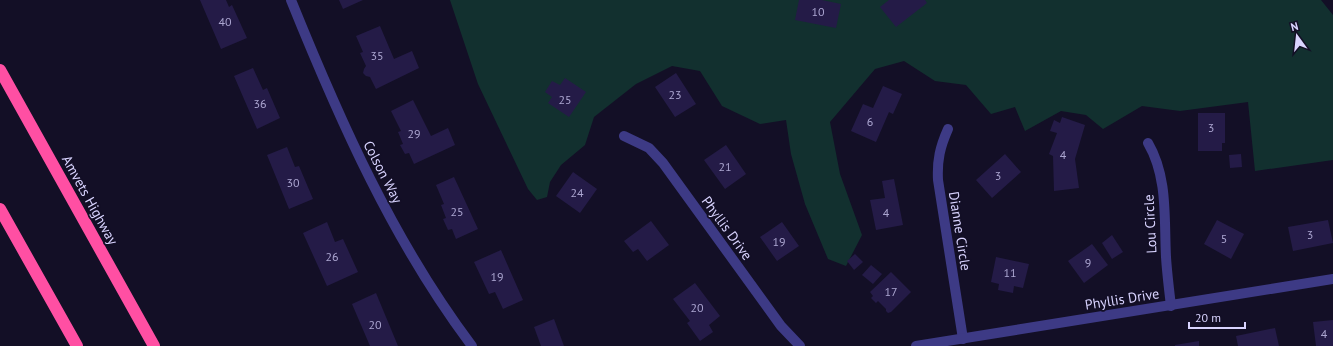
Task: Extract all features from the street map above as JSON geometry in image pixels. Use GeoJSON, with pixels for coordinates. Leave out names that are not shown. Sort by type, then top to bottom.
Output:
{"type":"FeatureCollection","features":[{"type":"Feature","properties":{"kind":"highway","name":"Amvets Highway"},"geometry":{"type":"LineString","coordinates":[[0,70],[154,346]]}},
{"type":"Feature","properties":{"kind":"highway"},"geometry":{"type":"LineString","coordinates":[[0,209],[77,346]]}},
{"type":"Feature","properties":{"kind":"street","name":"Colson Way"},"geometry":{"type":"LineString","coordinates":[[291,0],[329,94],[378,195],[428,283],[472,346]]}},
{"type":"Feature","properties":{"kind":"street","name":"Dianne Circle"},"geometry":{"type":"LineString","coordinates":[[948,129],[938,160],[938,180],[963,338]]}},
{"type":"Feature","properties":{"kind":"street","name":"Phyllis Drive"},"geometry":{"type":"LineString","coordinates":[[624,136],[649,148],[663,163],[781,326],[800,346]]}},
{"type":"Feature","properties":{"kind":"street","name":"Lou Circle"},"geometry":{"type":"LineString","coordinates":[[1148,143],[1156,159],[1162,183],[1167,274],[1171,306]]}},
{"type":"Feature","properties":{"kind":"street","name":"Phyllis Drive"},"geometry":{"type":"LineString","coordinates":[[916,346],[1333,279]]}},
{"type":"Feature","properties":{"kind":"green space"},"geometry":{"type":"Polygon","coordinates":[[[450,0],[1321,0],[1333,15],[1333,160],[1255,171],[1248,102],[1180,111],[1142,106],[1103,129],[1086,115],[1061,111],[1025,131],[1015,107],[991,114],[966,85],[935,81],[904,61],[875,69],[830,122],[840,174],[862,235],[846,266],[828,259],[805,204],[791,154],[786,120],[760,124],[722,106],[700,71],[672,66],[636,84],[594,117],[585,145],[561,165],[550,182],[547,197],[537,200],[528,189],[478,84],[450,0]]]}},
{"type":"Feature","properties":{"kind":"building"},"geometry":{"type":"Polygon","coordinates":[[[200,0],[226,0],[229,7],[232,5],[247,38],[221,49],[200,0]]]}},
{"type":"Feature","properties":{"kind":"building"},"geometry":{"type":"Polygon","coordinates":[[[339,0],[363,0],[343,9],[339,0]]]}},
{"type":"Feature","properties":{"kind":"building"},"geometry":{"type":"Polygon","coordinates":[[[799,0],[822,0],[841,4],[836,28],[795,20],[799,0]]]}},
{"type":"Feature","properties":{"kind":"building"},"geometry":{"type":"Polygon","coordinates":[[[889,0],[925,0],[927,3],[896,27],[880,7],[889,0]]]}},
{"type":"Feature","properties":{"kind":"building"},"geometry":{"type":"Polygon","coordinates":[[[380,26],[394,59],[412,51],[419,68],[376,89],[370,77],[363,73],[366,66],[360,53],[363,52],[356,36],[380,26]]]}},
{"type":"Feature","properties":{"kind":"building"},"geometry":{"type":"Polygon","coordinates":[[[253,68],[263,90],[267,88],[280,118],[257,129],[234,76],[253,68]]]}},
{"type":"Feature","properties":{"kind":"building"},"geometry":{"type":"Polygon","coordinates":[[[676,73],[696,104],[675,117],[655,87],[676,73]]]}},
{"type":"Feature","properties":{"kind":"building"},"geometry":{"type":"Polygon","coordinates":[[[565,78],[586,92],[569,117],[548,103],[552,97],[545,92],[552,81],[560,85],[565,78]]]}},
{"type":"Feature","properties":{"kind":"building"},"geometry":{"type":"Polygon","coordinates":[[[883,86],[902,94],[893,114],[889,112],[876,142],[851,131],[863,104],[873,108],[883,86]]]}},
{"type":"Feature","properties":{"kind":"building"},"geometry":{"type":"Polygon","coordinates":[[[413,100],[431,136],[448,128],[455,145],[414,164],[409,153],[405,154],[400,145],[403,144],[398,132],[401,131],[391,111],[413,100]]]}},
{"type":"Feature","properties":{"kind":"building"},"geometry":{"type":"Polygon","coordinates":[[[1198,113],[1225,113],[1225,143],[1222,143],[1222,151],[1198,151],[1198,113]]]}},
{"type":"Feature","properties":{"kind":"building"},"geometry":{"type":"Polygon","coordinates":[[[1062,117],[1085,125],[1075,159],[1079,188],[1054,191],[1053,156],[1049,154],[1057,133],[1050,131],[1054,120],[1060,123],[1062,117]]]}},
{"type":"Feature","properties":{"kind":"building"},"geometry":{"type":"Polygon","coordinates":[[[726,145],[746,174],[725,189],[704,160],[726,145]]]}},
{"type":"Feature","properties":{"kind":"building"},"geometry":{"type":"Polygon","coordinates":[[[287,147],[295,167],[299,166],[313,199],[289,209],[267,155],[287,147]]]}},
{"type":"Feature","properties":{"kind":"building"},"geometry":{"type":"Polygon","coordinates":[[[1005,154],[1021,172],[992,198],[976,180],[1005,154]]]}},
{"type":"Feature","properties":{"kind":"building"},"geometry":{"type":"Polygon","coordinates":[[[1241,154],[1242,167],[1230,168],[1229,155],[1241,154]]]}},
{"type":"Feature","properties":{"kind":"building"},"geometry":{"type":"Polygon","coordinates":[[[573,172],[597,189],[580,213],[556,196],[573,172]]]}},
{"type":"Feature","properties":{"kind":"building"},"geometry":{"type":"Polygon","coordinates":[[[454,177],[478,229],[456,239],[452,229],[448,230],[443,219],[446,218],[441,205],[444,204],[436,185],[454,177]]]}},
{"type":"Feature","properties":{"kind":"building"},"geometry":{"type":"Polygon","coordinates":[[[894,179],[903,225],[876,230],[870,200],[885,198],[882,181],[894,179]]]}},
{"type":"Feature","properties":{"kind":"building"},"geometry":{"type":"Polygon","coordinates":[[[1217,220],[1244,234],[1231,259],[1204,244],[1217,220]]]}},
{"type":"Feature","properties":{"kind":"building"},"geometry":{"type":"Polygon","coordinates":[[[1328,220],[1333,243],[1293,251],[1288,227],[1328,220]]]}},
{"type":"Feature","properties":{"kind":"building"},"geometry":{"type":"Polygon","coordinates":[[[651,221],[669,245],[647,261],[638,249],[633,252],[624,241],[651,221]]]}},
{"type":"Feature","properties":{"kind":"building"},"geometry":{"type":"Polygon","coordinates":[[[327,222],[335,242],[343,239],[358,272],[327,286],[303,233],[327,222]]]}},
{"type":"Feature","properties":{"kind":"building"},"geometry":{"type":"Polygon","coordinates":[[[782,222],[799,246],[777,261],[760,237],[782,222]]]}},
{"type":"Feature","properties":{"kind":"building"},"geometry":{"type":"Polygon","coordinates":[[[1112,235],[1123,252],[1112,259],[1102,243],[1112,235]]]}},
{"type":"Feature","properties":{"kind":"building"},"geometry":{"type":"Polygon","coordinates":[[[1092,244],[1108,265],[1084,283],[1068,261],[1092,244]]]}},
{"type":"Feature","properties":{"kind":"building"},"geometry":{"type":"Polygon","coordinates":[[[501,250],[523,300],[503,309],[495,292],[489,294],[474,262],[501,250]]]}},
{"type":"Feature","properties":{"kind":"building"},"geometry":{"type":"Polygon","coordinates":[[[855,254],[863,262],[854,270],[847,261],[855,254]]]}},
{"type":"Feature","properties":{"kind":"building"},"geometry":{"type":"Polygon","coordinates":[[[996,257],[1029,264],[1023,288],[1014,286],[1013,293],[998,290],[999,284],[991,282],[996,257]]]}},
{"type":"Feature","properties":{"kind":"building"},"geometry":{"type":"Polygon","coordinates":[[[871,265],[882,274],[873,284],[862,275],[871,265]]]}},
{"type":"Feature","properties":{"kind":"building"},"geometry":{"type":"Polygon","coordinates":[[[891,272],[911,292],[891,312],[888,313],[878,301],[876,303],[871,298],[873,296],[870,292],[891,272]]]}},
{"type":"Feature","properties":{"kind":"building"},"geometry":{"type":"Polygon","coordinates":[[[695,283],[720,316],[709,325],[713,332],[700,341],[687,323],[690,321],[673,299],[695,283]]]}},
{"type":"Feature","properties":{"kind":"building"},"geometry":{"type":"Polygon","coordinates":[[[376,293],[398,346],[370,346],[352,304],[376,293]]]}},
{"type":"Feature","properties":{"kind":"building"},"geometry":{"type":"Polygon","coordinates":[[[554,319],[564,346],[541,346],[534,327],[554,319]]]}},
{"type":"Feature","properties":{"kind":"building"},"geometry":{"type":"Polygon","coordinates":[[[1333,320],[1333,346],[1316,346],[1313,322],[1333,320]]]}},
{"type":"Feature","properties":{"kind":"building"},"geometry":{"type":"Polygon","coordinates":[[[1275,328],[1279,346],[1238,346],[1236,336],[1275,328]]]}},
{"type":"Feature","properties":{"kind":"building"},"geometry":{"type":"Polygon","coordinates":[[[1199,341],[1199,346],[1175,346],[1175,345],[1199,341]]]}}]}
